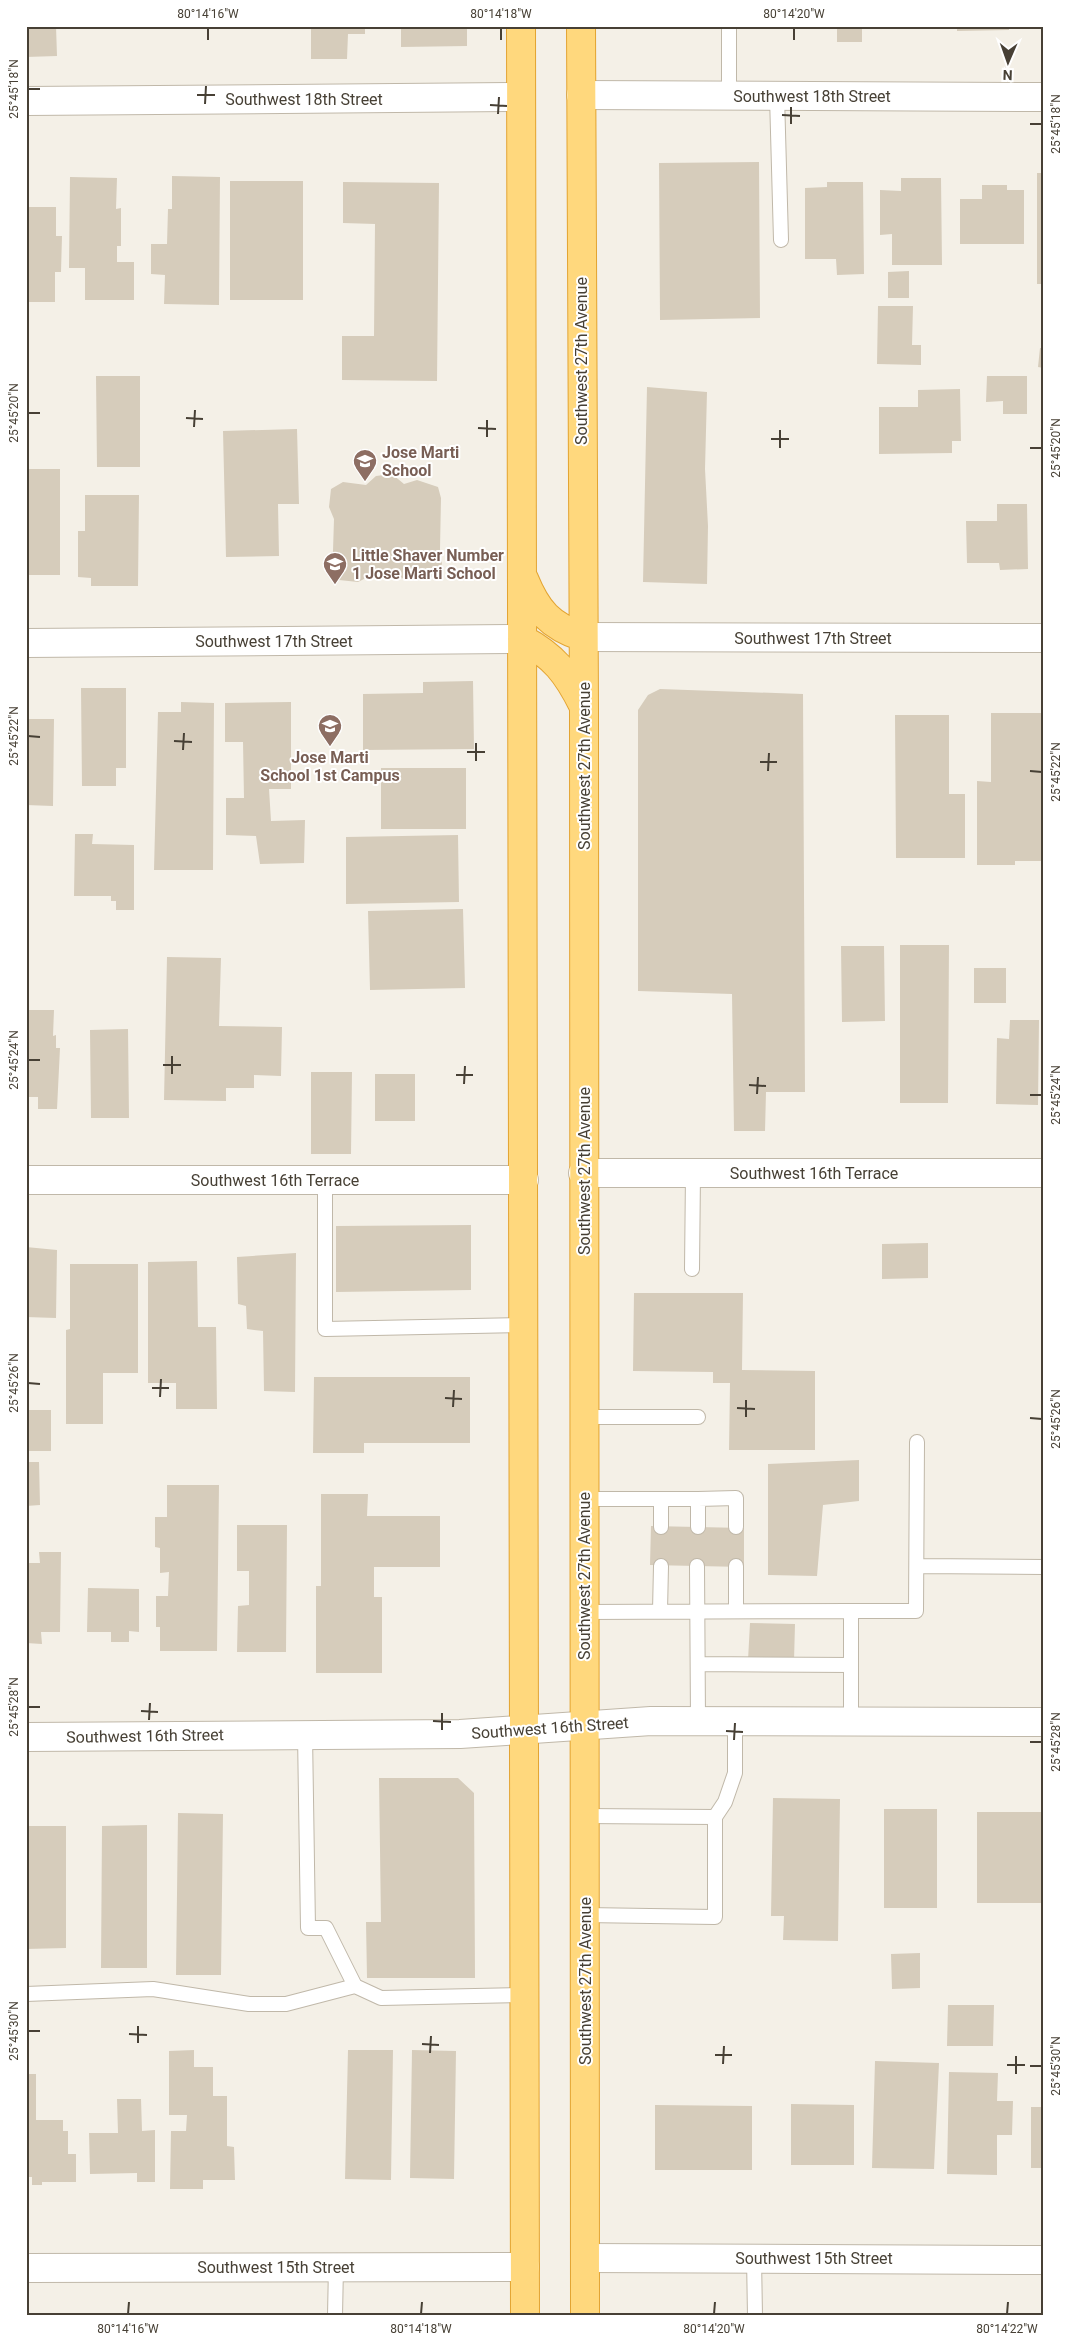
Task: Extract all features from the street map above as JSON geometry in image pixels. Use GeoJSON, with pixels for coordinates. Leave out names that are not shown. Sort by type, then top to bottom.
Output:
{"type":"FeatureCollection","features":[{"type":"Feature","properties":{"kind":"highway"},"geometry":{"type":"LineString","coordinates":[[521,26],[526,2316]]}},
{"type":"Feature","properties":{"kind":"highway","name":"Southwest 27th Avenue"},"geometry":{"type":"LineString","coordinates":[[581,26],[584,708],[585,2316]]}},
{"type":"Feature","properties":{"kind":"highway"},"geometry":{"type":"LineString","coordinates":[[522,573],[533,602],[548,620],[564,631],[583,637]]}},
{"type":"Feature","properties":{"kind":"highway"},"geometry":{"type":"LineString","coordinates":[[522,639],[540,649],[557,663],[570,679],[584,708]]}},
{"type":"Feature","properties":{"kind":"street","name":"Southwest 18th Street"},"geometry":{"type":"LineString","coordinates":[[581,96],[1044,97]]}},
{"type":"Feature","properties":{"kind":"street","name":"Southwest 18th Street"},"geometry":{"type":"LineString","coordinates":[[26,101],[521,98]]}},
{"type":"Feature","properties":{"kind":"street","name":"Southwest 17th Street"},"geometry":{"type":"LineString","coordinates":[[583,637],[1044,638]]}},
{"type":"Feature","properties":{"kind":"street","name":"Southwest 17th Street"},"geometry":{"type":"LineString","coordinates":[[26,643],[522,639]]}},
{"type":"Feature","properties":{"kind":"street","name":"Southwest 16th Terrace"},"geometry":{"type":"LineString","coordinates":[[583,1173],[1044,1173]]}},
{"type":"Feature","properties":{"kind":"street","name":"Southwest 16th Terrace"},"geometry":{"type":"LineString","coordinates":[[26,1180],[524,1180]]}},
{"type":"Feature","properties":{"kind":"street","name":"Southwest 16th Street"},"geometry":{"type":"LineString","coordinates":[[26,1737],[460,1734],[584,1725],[698,1720],[1044,1722]]}},
{"type":"Feature","properties":{"kind":"street","name":"Southwest 15th Street"},"geometry":{"type":"LineString","coordinates":[[585,2258],[1044,2260]]}},
{"type":"Feature","properties":{"kind":"street","name":"Southwest 15th Street"},"geometry":{"type":"LineString","coordinates":[[26,2268],[525,2267]]}},
{"type":"Feature","properties":{"kind":"lane"},"geometry":{"type":"LineString","coordinates":[[729,26],[729,96]]}},
{"type":"Feature","properties":{"kind":"lane"},"geometry":{"type":"LineString","coordinates":[[777,96],[780,240]]}},
{"type":"Feature","properties":{"kind":"lane"},"geometry":{"type":"LineString","coordinates":[[692,1269],[693,1174]]}},
{"type":"Feature","properties":{"kind":"lane"},"geometry":{"type":"LineString","coordinates":[[325,1180],[325,1329],[524,1326]]}},
{"type":"Feature","properties":{"kind":"lane"},"geometry":{"type":"LineString","coordinates":[[584,1417],[698,1417]]}},
{"type":"Feature","properties":{"kind":"lane"},"geometry":{"type":"LineString","coordinates":[[584,1612],[697,1610],[916,1611],[917,1442]]}},
{"type":"Feature","properties":{"kind":"lane"},"geometry":{"type":"LineString","coordinates":[[584,1499],[736,1498],[736,1527]]}},
{"type":"Feature","properties":{"kind":"lane"},"geometry":{"type":"LineString","coordinates":[[661,1499],[661,1527]]}},
{"type":"Feature","properties":{"kind":"lane"},"geometry":{"type":"LineString","coordinates":[[698,1499],[698,1527]]}},
{"type":"Feature","properties":{"kind":"lane"},"geometry":{"type":"LineString","coordinates":[[660,1611],[661,1566]]}},
{"type":"Feature","properties":{"kind":"lane"},"geometry":{"type":"LineString","coordinates":[[697,1566],[698,1720]]}},
{"type":"Feature","properties":{"kind":"lane"},"geometry":{"type":"LineString","coordinates":[[736,1566],[736,1611]]}},
{"type":"Feature","properties":{"kind":"lane"},"geometry":{"type":"LineString","coordinates":[[917,1566],[1044,1567]]}},
{"type":"Feature","properties":{"kind":"lane"},"geometry":{"type":"LineString","coordinates":[[851,1611],[851,1720]]}},
{"type":"Feature","properties":{"kind":"lane"},"geometry":{"type":"LineString","coordinates":[[698,1664],[850,1665]]}},
{"type":"Feature","properties":{"kind":"lane"},"geometry":{"type":"LineString","coordinates":[[585,1915],[715,1917],[716,1817],[725,1802],[736,1773],[735,1720]]}},
{"type":"Feature","properties":{"kind":"lane"},"geometry":{"type":"LineString","coordinates":[[305,1734],[308,1928],[326,1928],[354,1986],[380,1998],[526,1995]]}},
{"type":"Feature","properties":{"kind":"lane"},"geometry":{"type":"LineString","coordinates":[[584,1816],[716,1817]]}},
{"type":"Feature","properties":{"kind":"lane"},"geometry":{"type":"LineString","coordinates":[[26,1994],[153,1989],[240,2003],[286,2004],[354,1986]]}},
{"type":"Feature","properties":{"kind":"lane"},"geometry":{"type":"LineString","coordinates":[[754,2258],[755,2316]]}},
{"type":"Feature","properties":{"kind":"lane"},"geometry":{"type":"LineString","coordinates":[[335,2316],[336,2266]]}},
{"type":"Feature","properties":{"kind":"building"},"geometry":{"type":"Polygon","coordinates":[[[26,26],[56,26],[57,56],[26,57],[26,26]]]}},
{"type":"Feature","properties":{"kind":"building"},"geometry":{"type":"Polygon","coordinates":[[[311,26],[365,26],[365,34],[348,34],[347,59],[311,59],[311,26]]]}},
{"type":"Feature","properties":{"kind":"building"},"geometry":{"type":"Polygon","coordinates":[[[401,26],[467,26],[467,46],[401,47],[401,26]]]}},
{"type":"Feature","properties":{"kind":"building"},"geometry":{"type":"Polygon","coordinates":[[[837,26],[862,26],[862,42],[837,42],[837,26]]]}},
{"type":"Feature","properties":{"kind":"building"},"geometry":{"type":"Polygon","coordinates":[[[890,26],[932,26],[932,28],[890,28],[890,26]]]}},
{"type":"Feature","properties":{"kind":"building"},"geometry":{"type":"Polygon","coordinates":[[[957,26],[1009,26],[1009,30],[957,31],[957,26]]]}},
{"type":"Feature","properties":{"kind":"building"},"geometry":{"type":"Polygon","coordinates":[[[759,162],[760,318],[660,320],[659,163],[759,162]]]}},
{"type":"Feature","properties":{"kind":"building"},"geometry":{"type":"Polygon","coordinates":[[[1037,173],[1044,173],[1044,284],[1037,284],[1037,173]]]}},
{"type":"Feature","properties":{"kind":"building"},"geometry":{"type":"Polygon","coordinates":[[[172,176],[220,177],[219,305],[164,304],[165,275],[151,274],[151,244],[167,244],[168,209],[172,209],[172,176]]]}},
{"type":"Feature","properties":{"kind":"building"},"geometry":{"type":"Polygon","coordinates":[[[70,177],[117,178],[116,209],[121,208],[121,246],[117,246],[117,262],[134,262],[134,300],[85,300],[85,268],[69,268],[70,177]]]}},
{"type":"Feature","properties":{"kind":"building"},"geometry":{"type":"Polygon","coordinates":[[[901,178],[941,178],[942,265],[892,265],[892,234],[880,235],[880,190],[901,191],[901,178]]]}},
{"type":"Feature","properties":{"kind":"building"},"geometry":{"type":"Polygon","coordinates":[[[230,181],[303,181],[303,300],[230,300],[230,181]]]}},
{"type":"Feature","properties":{"kind":"building"},"geometry":{"type":"Polygon","coordinates":[[[343,182],[439,183],[437,381],[342,380],[342,336],[374,336],[375,224],[343,223],[343,182]]]}},
{"type":"Feature","properties":{"kind":"building"},"geometry":{"type":"Polygon","coordinates":[[[827,182],[863,182],[864,274],[837,275],[836,259],[805,259],[805,188],[827,187],[827,182]]]}},
{"type":"Feature","properties":{"kind":"building"},"geometry":{"type":"Polygon","coordinates":[[[982,185],[1007,185],[1007,190],[1024,190],[1024,244],[960,244],[960,199],[982,199],[982,185]]]}},
{"type":"Feature","properties":{"kind":"building"},"geometry":{"type":"Polygon","coordinates":[[[26,207],[56,207],[56,236],[62,236],[61,272],[55,272],[55,302],[26,302],[26,207]]]}},
{"type":"Feature","properties":{"kind":"building"},"geometry":{"type":"Polygon","coordinates":[[[909,271],[909,298],[888,298],[888,272],[909,271]]]}},
{"type":"Feature","properties":{"kind":"building"},"geometry":{"type":"Polygon","coordinates":[[[878,306],[913,306],[912,345],[921,345],[921,365],[877,364],[878,306]]]}},
{"type":"Feature","properties":{"kind":"building"},"geometry":{"type":"Polygon","coordinates":[[[1040,348],[1044,348],[1044,368],[1038,367],[1040,348]]]}},
{"type":"Feature","properties":{"kind":"building"},"geometry":{"type":"Polygon","coordinates":[[[96,376],[140,376],[140,467],[97,467],[96,376]]]}},
{"type":"Feature","properties":{"kind":"building"},"geometry":{"type":"Polygon","coordinates":[[[987,376],[1027,376],[1027,414],[1003,414],[1003,401],[986,402],[987,376]]]}},
{"type":"Feature","properties":{"kind":"building"},"geometry":{"type":"Polygon","coordinates":[[[647,387],[707,392],[705,469],[708,526],[707,584],[643,582],[647,387]]]}},
{"type":"Feature","properties":{"kind":"building"},"geometry":{"type":"Polygon","coordinates":[[[960,389],[961,441],[952,441],[952,453],[879,454],[879,407],[918,407],[918,390],[960,389]]]}},
{"type":"Feature","properties":{"kind":"building"},"geometry":{"type":"Polygon","coordinates":[[[297,429],[299,504],[278,504],[279,556],[226,557],[223,431],[297,429]]]}},
{"type":"Feature","properties":{"kind":"building"},"geometry":{"type":"Polygon","coordinates":[[[26,469],[60,469],[60,575],[26,575],[26,469]]]}},
{"type":"Feature","properties":{"kind":"building"},"geometry":{"type":"Polygon","coordinates":[[[392,474],[404,484],[417,480],[438,487],[441,498],[440,549],[442,564],[437,574],[427,580],[370,576],[358,582],[339,580],[329,567],[333,551],[334,519],[329,507],[331,489],[343,482],[366,485],[376,476],[392,474]]]}},
{"type":"Feature","properties":{"kind":"building"},"geometry":{"type":"Polygon","coordinates":[[[85,495],[139,495],[138,586],[91,586],[91,578],[78,577],[78,531],[85,531],[85,495]]]}},
{"type":"Feature","properties":{"kind":"building"},"geometry":{"type":"Polygon","coordinates":[[[997,504],[1027,504],[1028,569],[1000,570],[999,563],[967,563],[966,521],[997,521],[997,504]]]}},
{"type":"Feature","properties":{"kind":"building"},"geometry":{"type":"Polygon","coordinates":[[[473,681],[474,749],[363,750],[363,694],[423,693],[423,682],[473,681]]]}},
{"type":"Feature","properties":{"kind":"building"},"geometry":{"type":"Polygon","coordinates":[[[81,688],[126,688],[126,768],[116,768],[116,786],[82,786],[81,688]]]}},
{"type":"Feature","properties":{"kind":"building"},"geometry":{"type":"Polygon","coordinates":[[[660,689],[803,694],[805,1092],[766,1092],[765,1131],[734,1131],[732,994],[638,991],[638,710],[648,695],[660,689]]]}},
{"type":"Feature","properties":{"kind":"building"},"geometry":{"type":"Polygon","coordinates":[[[181,702],[214,703],[213,870],[154,870],[158,712],[181,712],[181,702]]]}},
{"type":"Feature","properties":{"kind":"building"},"geometry":{"type":"Polygon","coordinates":[[[291,702],[291,789],[269,789],[271,821],[305,820],[304,863],[260,864],[256,836],[226,835],[226,798],[244,798],[243,742],[225,742],[225,703],[291,702]]]}},
{"type":"Feature","properties":{"kind":"building"},"geometry":{"type":"Polygon","coordinates":[[[991,713],[1044,713],[1044,861],[1015,861],[1015,865],[977,865],[977,781],[991,782],[991,713]]]}},
{"type":"Feature","properties":{"kind":"building"},"geometry":{"type":"Polygon","coordinates":[[[895,715],[949,715],[949,794],[965,794],[965,858],[896,858],[895,715]]]}},
{"type":"Feature","properties":{"kind":"building"},"geometry":{"type":"Polygon","coordinates":[[[26,719],[54,719],[53,806],[26,805],[26,719]]]}},
{"type":"Feature","properties":{"kind":"building"},"geometry":{"type":"Polygon","coordinates":[[[381,768],[466,768],[466,829],[381,829],[381,768]]]}},
{"type":"Feature","properties":{"kind":"building"},"geometry":{"type":"Polygon","coordinates":[[[75,834],[93,834],[92,844],[134,845],[134,910],[116,910],[116,901],[111,901],[111,896],[74,896],[75,834]]]}},
{"type":"Feature","properties":{"kind":"building"},"geometry":{"type":"Polygon","coordinates":[[[458,835],[459,902],[346,904],[346,837],[458,835]]]}},
{"type":"Feature","properties":{"kind":"building"},"geometry":{"type":"Polygon","coordinates":[[[463,909],[465,988],[370,990],[368,911],[463,909]]]}},
{"type":"Feature","properties":{"kind":"building"},"geometry":{"type":"Polygon","coordinates":[[[900,945],[949,945],[948,1103],[900,1103],[900,945]]]}},
{"type":"Feature","properties":{"kind":"building"},"geometry":{"type":"Polygon","coordinates":[[[841,946],[884,946],[885,1021],[842,1022],[841,946]]]}},
{"type":"Feature","properties":{"kind":"building"},"geometry":{"type":"Polygon","coordinates":[[[167,957],[221,958],[219,1026],[282,1027],[281,1076],[254,1075],[254,1088],[226,1088],[226,1101],[164,1100],[167,957]]]}},
{"type":"Feature","properties":{"kind":"building"},"geometry":{"type":"Polygon","coordinates":[[[974,968],[1006,968],[1006,1003],[974,1003],[974,968]]]}},
{"type":"Feature","properties":{"kind":"building"},"geometry":{"type":"Polygon","coordinates":[[[26,1010],[54,1010],[53,1036],[56,1035],[56,1048],[60,1048],[57,1109],[38,1109],[38,1097],[26,1097],[26,1010]]]}},
{"type":"Feature","properties":{"kind":"building"},"geometry":{"type":"Polygon","coordinates":[[[1010,1020],[1039,1020],[1038,1105],[996,1104],[997,1038],[1009,1039],[1010,1020]]]}},
{"type":"Feature","properties":{"kind":"building"},"geometry":{"type":"Polygon","coordinates":[[[128,1029],[129,1118],[91,1118],[90,1030],[128,1029]]]}},
{"type":"Feature","properties":{"kind":"building"},"geometry":{"type":"Polygon","coordinates":[[[311,1072],[352,1072],[351,1154],[311,1154],[311,1072]]]}},
{"type":"Feature","properties":{"kind":"building"},"geometry":{"type":"Polygon","coordinates":[[[375,1074],[415,1074],[415,1121],[375,1121],[375,1074]]]}},
{"type":"Feature","properties":{"kind":"building"},"geometry":{"type":"Polygon","coordinates":[[[471,1225],[471,1290],[336,1292],[336,1226],[471,1225]]]}},
{"type":"Feature","properties":{"kind":"building"},"geometry":{"type":"Polygon","coordinates":[[[928,1243],[928,1278],[882,1279],[882,1244],[928,1243]]]}},
{"type":"Feature","properties":{"kind":"building"},"geometry":{"type":"Polygon","coordinates":[[[26,1247],[57,1250],[56,1318],[26,1317],[26,1247]]]}},
{"type":"Feature","properties":{"kind":"building"},"geometry":{"type":"Polygon","coordinates":[[[296,1253],[295,1392],[264,1391],[263,1331],[247,1329],[246,1306],[238,1304],[237,1257],[296,1253]]]}},
{"type":"Feature","properties":{"kind":"building"},"geometry":{"type":"Polygon","coordinates":[[[197,1261],[198,1327],[216,1327],[217,1409],[176,1409],[176,1383],[148,1383],[148,1262],[197,1261]]]}},
{"type":"Feature","properties":{"kind":"building"},"geometry":{"type":"Polygon","coordinates":[[[70,1264],[138,1264],[138,1373],[103,1373],[103,1424],[66,1424],[66,1330],[70,1329],[70,1264]]]}},
{"type":"Feature","properties":{"kind":"building"},"geometry":{"type":"Polygon","coordinates":[[[634,1293],[743,1293],[742,1370],[815,1371],[815,1450],[729,1450],[730,1383],[713,1383],[713,1372],[633,1371],[634,1293]]]}},
{"type":"Feature","properties":{"kind":"building"},"geometry":{"type":"Polygon","coordinates":[[[314,1377],[470,1377],[470,1443],[364,1443],[364,1453],[313,1453],[314,1377]]]}},
{"type":"Feature","properties":{"kind":"building"},"geometry":{"type":"Polygon","coordinates":[[[26,1410],[51,1410],[51,1451],[26,1451],[26,1410]]]}},
{"type":"Feature","properties":{"kind":"building"},"geometry":{"type":"Polygon","coordinates":[[[859,1460],[859,1501],[823,1505],[817,1576],[768,1575],[768,1464],[859,1460]]]}},
{"type":"Feature","properties":{"kind":"building"},"geometry":{"type":"Polygon","coordinates":[[[26,1462],[39,1462],[40,1505],[26,1506],[26,1462]]]}},
{"type":"Feature","properties":{"kind":"building"},"geometry":{"type":"Polygon","coordinates":[[[167,1485],[219,1485],[217,1651],[160,1651],[160,1627],[156,1627],[156,1596],[168,1596],[169,1572],[160,1573],[160,1548],[155,1547],[155,1517],[167,1517],[167,1485]]]}},
{"type":"Feature","properties":{"kind":"building"},"geometry":{"type":"Polygon","coordinates":[[[321,1494],[368,1494],[367,1516],[440,1516],[440,1567],[374,1567],[374,1597],[382,1597],[382,1673],[316,1673],[316,1586],[321,1586],[321,1494]]]}},
{"type":"Feature","properties":{"kind":"building"},"geometry":{"type":"Polygon","coordinates":[[[237,1525],[287,1525],[286,1652],[237,1652],[238,1606],[249,1605],[249,1571],[237,1571],[237,1525]]]}},
{"type":"Feature","properties":{"kind":"building"},"geometry":{"type":"Polygon","coordinates":[[[651,1526],[744,1528],[744,1567],[650,1565],[651,1526]]]}},
{"type":"Feature","properties":{"kind":"building"},"geometry":{"type":"Polygon","coordinates":[[[39,1552],[61,1552],[60,1632],[41,1632],[42,1644],[26,1643],[26,1563],[40,1563],[39,1552]]]}},
{"type":"Feature","properties":{"kind":"building"},"geometry":{"type":"Polygon","coordinates":[[[88,1588],[139,1589],[139,1632],[129,1631],[129,1642],[111,1642],[111,1632],[87,1632],[88,1588]]]}},
{"type":"Feature","properties":{"kind":"building"},"geometry":{"type":"Polygon","coordinates":[[[750,1623],[795,1624],[794,1661],[748,1660],[750,1623]]]}},
{"type":"Feature","properties":{"kind":"building"},"geometry":{"type":"Polygon","coordinates":[[[379,1778],[458,1778],[474,1793],[475,1978],[367,1978],[366,1922],[381,1922],[379,1778]]]}},
{"type":"Feature","properties":{"kind":"building"},"geometry":{"type":"Polygon","coordinates":[[[773,1798],[840,1799],[838,1941],[783,1940],[784,1916],[771,1916],[773,1798]]]}},
{"type":"Feature","properties":{"kind":"building"},"geometry":{"type":"Polygon","coordinates":[[[884,1809],[937,1809],[937,1908],[884,1908],[884,1809]]]}},
{"type":"Feature","properties":{"kind":"building"},"geometry":{"type":"Polygon","coordinates":[[[977,1812],[1041,1812],[1041,1903],[977,1903],[977,1812]]]}},
{"type":"Feature","properties":{"kind":"building"},"geometry":{"type":"Polygon","coordinates":[[[178,1813],[223,1814],[221,1975],[176,1975],[178,1813]]]}},
{"type":"Feature","properties":{"kind":"building"},"geometry":{"type":"Polygon","coordinates":[[[147,1825],[147,1968],[101,1968],[102,1826],[147,1825]]]}},
{"type":"Feature","properties":{"kind":"building"},"geometry":{"type":"Polygon","coordinates":[[[26,1826],[66,1826],[66,1948],[26,1949],[26,1826]]]}},
{"type":"Feature","properties":{"kind":"building"},"geometry":{"type":"Polygon","coordinates":[[[920,1953],[920,1988],[892,1989],[891,1954],[920,1953]]]}},
{"type":"Feature","properties":{"kind":"building"},"geometry":{"type":"Polygon","coordinates":[[[948,2005],[994,2005],[993,2046],[947,2046],[948,2005]]]}},
{"type":"Feature","properties":{"kind":"building"},"geometry":{"type":"Polygon","coordinates":[[[194,2050],[194,2067],[213,2067],[213,2096],[227,2096],[227,2146],[234,2147],[235,2180],[203,2180],[203,2189],[170,2189],[171,2131],[186,2131],[187,2115],[169,2115],[169,2051],[194,2050]]]}},
{"type":"Feature","properties":{"kind":"building"},"geometry":{"type":"Polygon","coordinates":[[[348,2050],[393,2050],[391,2180],[345,2179],[348,2050]]]}},
{"type":"Feature","properties":{"kind":"building"},"geometry":{"type":"Polygon","coordinates":[[[412,2050],[456,2051],[454,2179],[410,2178],[412,2050]]]}},
{"type":"Feature","properties":{"kind":"building"},"geometry":{"type":"Polygon","coordinates":[[[875,2061],[939,2063],[934,2169],[872,2168],[875,2061]]]}},
{"type":"Feature","properties":{"kind":"building"},"geometry":{"type":"Polygon","coordinates":[[[949,2072],[998,2073],[997,2101],[1013,2101],[1012,2135],[997,2135],[997,2175],[947,2174],[949,2072]]]}},
{"type":"Feature","properties":{"kind":"building"},"geometry":{"type":"Polygon","coordinates":[[[26,2074],[36,2074],[36,2120],[63,2120],[63,2131],[68,2131],[68,2154],[76,2154],[76,2182],[42,2182],[42,2185],[32,2185],[32,2177],[26,2177],[26,2074]]]}},
{"type":"Feature","properties":{"kind":"building"},"geometry":{"type":"Polygon","coordinates":[[[117,2099],[141,2099],[142,2131],[155,2130],[155,2182],[137,2182],[137,2173],[90,2174],[89,2133],[118,2133],[117,2099]]]}},
{"type":"Feature","properties":{"kind":"building"},"geometry":{"type":"Polygon","coordinates":[[[791,2104],[854,2105],[854,2165],[791,2165],[791,2104]]]}},
{"type":"Feature","properties":{"kind":"building"},"geometry":{"type":"Polygon","coordinates":[[[655,2105],[752,2106],[752,2170],[655,2170],[655,2105]]]}},
{"type":"Feature","properties":{"kind":"building"},"geometry":{"type":"Polygon","coordinates":[[[1031,2107],[1044,2107],[1044,2168],[1031,2168],[1031,2107]]]}},
{"type":"Feature","properties":{"kind":"place","name":"Jose Marti School"},"geometry":{"type":"Point","coordinates":[365,482]}},
{"type":"Feature","properties":{"kind":"place","name":"Little Shaver Number 1 Jose Marti School"},"geometry":{"type":"Point","coordinates":[335,585]}},
{"type":"Feature","properties":{"kind":"place","name":"Jose Marti School 1st Campus"},"geometry":{"type":"Point","coordinates":[330,747]}}]}
